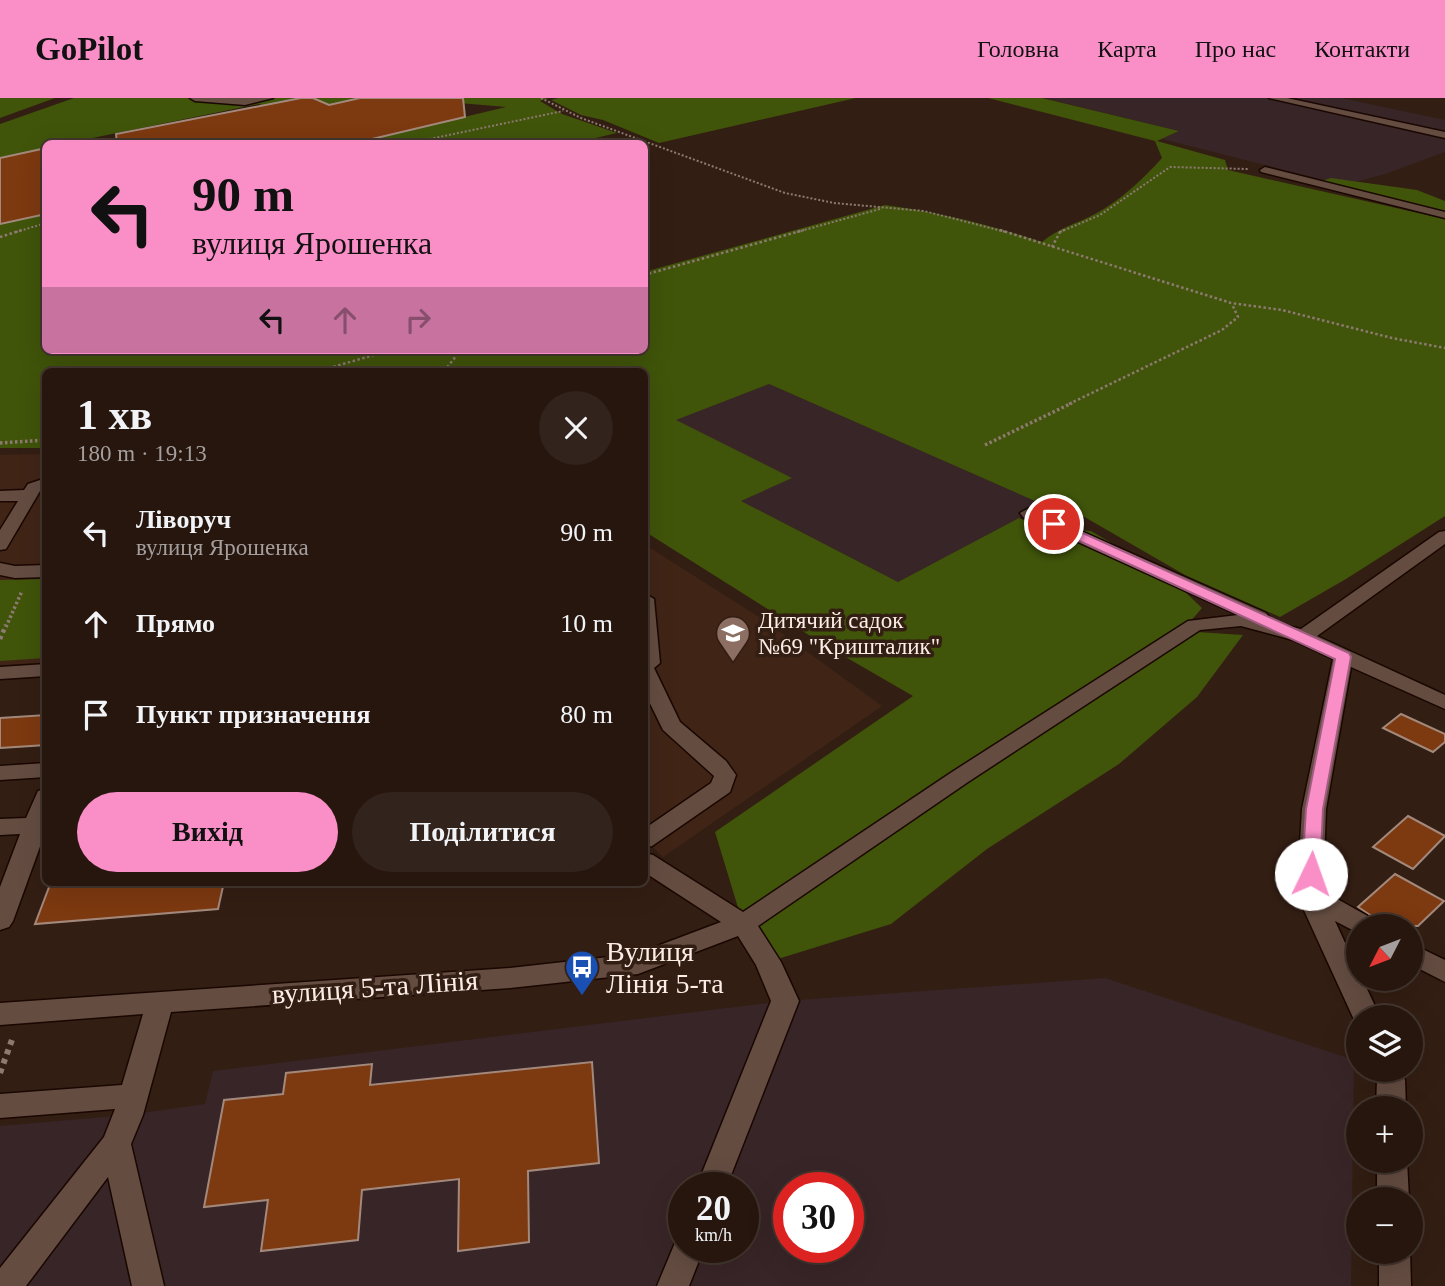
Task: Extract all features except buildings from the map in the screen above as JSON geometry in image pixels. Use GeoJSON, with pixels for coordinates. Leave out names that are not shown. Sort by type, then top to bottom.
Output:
{"type":"FeatureCollection","features":[{"type":"Feature","properties":{"kind":"street"},"geometry":{"type":"LineString","coordinates":[[195,98],[230,102],[263,99]]}},
{"type":"Feature","properties":{"kind":"street"},"geometry":{"type":"LineString","coordinates":[[1274,98],[1445,135]]}},
{"type":"Feature","properties":{"kind":"street"},"geometry":{"type":"LineString","coordinates":[[1265,170],[1445,215]]}},
{"type":"Feature","properties":{"kind":"street"},"geometry":{"type":"LineString","coordinates":[[0,545],[34,488],[42,485]]}},
{"type":"Feature","properties":{"kind":"street"},"geometry":{"type":"LineString","coordinates":[[0,496],[30,495]]}},
{"type":"Feature","properties":{"kind":"street"},"geometry":{"type":"LineString","coordinates":[[1029,513],[1445,703]]}},
{"type":"Feature","properties":{"kind":"street"},"geometry":{"type":"LineString","coordinates":[[1303,638],[1445,536]]}},
{"type":"Feature","properties":{"kind":"street"},"geometry":{"type":"LineString","coordinates":[[0,569],[15,572],[42,571]]}},
{"type":"Feature","properties":{"kind":"street","name":"вулиця 5-та Лінія"},"geometry":{"type":"LineString","coordinates":[[7,1025],[160,1001],[510,978],[638,964],[743,924],[960,777],[1195,625],[1241,620],[1303,638]]}},
{"type":"Feature","properties":{"kind":"street"},"geometry":{"type":"LineString","coordinates":[[648,642],[648,663]]}},
{"type":"Feature","properties":{"kind":"street"},"geometry":{"type":"LineString","coordinates":[[1343,657],[1314,809],[1310,895],[1360,1005]]}},
{"type":"Feature","properties":{"kind":"street"},"geometry":{"type":"LineString","coordinates":[[0,673],[42,670]]}},
{"type":"Feature","properties":{"kind":"street"},"geometry":{"type":"LineString","coordinates":[[648,677],[671,725],[725,775],[722,787],[648,837]]}},
{"type":"Feature","properties":{"kind":"street"},"geometry":{"type":"LineString","coordinates":[[0,773],[42,770]]}},
{"type":"Feature","properties":{"kind":"street"},"geometry":{"type":"LineString","coordinates":[[0,921],[42,806]]}},
{"type":"Feature","properties":{"kind":"street"},"geometry":{"type":"LineString","coordinates":[[0,827],[34,825]]}},
{"type":"Feature","properties":{"kind":"street"},"geometry":{"type":"LineString","coordinates":[[648,864],[743,924],[768,962],[785,1001],[717,1172]]}},
{"type":"Feature","properties":{"kind":"street"},"geometry":{"type":"LineString","coordinates":[[1310,895],[1346,916]]}},
{"type":"Feature","properties":{"kind":"street"},"geometry":{"type":"LineString","coordinates":[[1423,959],[1445,972]]}},
{"type":"Feature","properties":{"kind":"street"},"geometry":{"type":"LineString","coordinates":[[6,1286],[116,1144],[133,1096],[160,1001]]}},
{"type":"Feature","properties":{"kind":"street"},"geometry":{"type":"LineString","coordinates":[[0,1106],[133,1096]]}},
{"type":"Feature","properties":{"kind":"street"},"geometry":{"type":"LineString","coordinates":[[116,1144],[148,1286]]}},
{"type":"Feature","properties":{"kind":"street"},"geometry":{"type":"LineString","coordinates":[[673,1286],[682,1263]]}},
{"type":"Feature","properties":{"kind":"street"},"geometry":{"type":"LineString","coordinates":[[1395,1264],[1395,1286]]}},
{"type":"Feature","properties":{"kind":"path"},"geometry":{"type":"LineString","coordinates":[[541,98],[564,111],[646,140]]}},
{"type":"Feature","properties":{"kind":"path"},"geometry":{"type":"LineString","coordinates":[[425,140],[564,111]]}},
{"type":"Feature","properties":{"kind":"path"},"geometry":{"type":"LineString","coordinates":[[648,141],[785,193],[834,203],[924,211],[987,226],[1231,303],[1282,310],[1392,338],[1445,348]]}},
{"type":"Feature","properties":{"kind":"path"},"geometry":{"type":"LineString","coordinates":[[1052,247],[1060,232],[1110,209],[1138,192],[1170,167],[1265,170]]}},
{"type":"Feature","properties":{"kind":"path"},"geometry":{"type":"LineString","coordinates":[[648,274],[884,207]]}},
{"type":"Feature","properties":{"kind":"path"},"geometry":{"type":"LineString","coordinates":[[0,237],[42,224]]}},
{"type":"Feature","properties":{"kind":"path"},"geometry":{"type":"LineString","coordinates":[[985,445],[1223,330],[1238,317],[1237,310],[1231,303]]}},
{"type":"Feature","properties":{"kind":"path"},"geometry":{"type":"LineString","coordinates":[[329,368],[377,354]]}},
{"type":"Feature","properties":{"kind":"path"},"geometry":{"type":"LineString","coordinates":[[446,368],[458,354]]}},
{"type":"Feature","properties":{"kind":"path"},"geometry":{"type":"LineString","coordinates":[[0,443],[42,440]]}},
{"type":"Feature","properties":{"kind":"path"},"geometry":{"type":"LineString","coordinates":[[0,639],[22,590]]}},
{"type":"Feature","properties":{"kind":"path"},"geometry":{"type":"LineString","coordinates":[[0,1073],[7,1025]]}},
{"type":"Feature","properties":{"kind":"shaded area"},"geometry":{"type":"Polygon","coordinates":[[[1044,98],[1341,98],[1445,120],[1445,152],[1385,174],[1344,185],[1162,139],[1179,131],[1044,98]]]}},
{"type":"Feature","properties":{"kind":"shaded area"},"geometry":{"type":"Polygon","coordinates":[[[769,384],[1044,505],[898,582],[741,501],[791,478],[675,420],[769,384]]]}},
{"type":"Feature","properties":{"kind":"shaded area"},"geometry":{"type":"Polygon","coordinates":[[[42,454],[42,663],[0,665],[0,455],[42,454]]]}},
{"type":"Feature","properties":{"kind":"shaded area","name":"Дитячий садок №69 \"Кришталик\""},"geometry":{"type":"Polygon","coordinates":[[[648,547],[762,619],[882,706],[663,857],[648,843],[648,547]]]}},
{"type":"Feature","properties":{"kind":"shaded area"},"geometry":{"type":"Polygon","coordinates":[[[1105,978],[1346,1057],[1346,1082],[1354,1082],[1354,1096],[1346,1096],[1346,1173],[1352,1173],[1352,1187],[1346,1187],[1346,1264],[1351,1264],[1351,1286],[0,1286],[0,1126],[128,1115],[205,1104],[213,1071],[785,1001],[1105,978]]]}},
{"type":"Feature","properties":{"kind":"green space"},"geometry":{"type":"Polygon","coordinates":[[[0,98],[55,98],[0,118],[0,98]]]}},
{"type":"Feature","properties":{"kind":"green space"},"geometry":{"type":"Polygon","coordinates":[[[74,98],[360,98],[285,114],[259,104],[83,140],[42,140],[42,149],[0,158],[0,124],[74,98]]]}},
{"type":"Feature","properties":{"kind":"green space"},"geometry":{"type":"Polygon","coordinates":[[[401,98],[548,98],[540,101],[562,114],[617,133],[587,140],[368,140],[506,107],[401,98]]]}},
{"type":"Feature","properties":{"kind":"green space"},"geometry":{"type":"Polygon","coordinates":[[[856,98],[659,143],[603,120],[581,115],[551,100],[856,98]]]}},
{"type":"Feature","properties":{"kind":"green space"},"geometry":{"type":"Polygon","coordinates":[[[988,98],[1042,98],[1179,131],[1157,141],[1225,160],[1228,170],[1445,219],[1445,516],[1280,617],[1185,575],[1081,515],[1044,505],[769,384],[676,420],[792,478],[741,501],[898,582],[1019,518],[1037,526],[1091,531],[1149,565],[1202,608],[1182,631],[1243,635],[1197,697],[1119,764],[987,849],[891,924],[768,962],[743,924],[715,832],[913,696],[823,644],[648,534],[648,368],[42,368],[42,448],[0,448],[0,224],[42,215],[42,354],[648,354],[648,271],[885,205],[964,220],[1042,242],[1054,233],[1095,214],[1139,182],[1162,158],[1155,141],[988,98]]]}},
{"type":"Feature","properties":{"kind":"green space"},"geometry":{"type":"Polygon","coordinates":[[[1331,178],[1417,190],[1445,201],[1445,211],[1322,181],[1331,178]]]}},
{"type":"Feature","properties":{"kind":"green space"},"geometry":{"type":"Polygon","coordinates":[[[42,579],[42,658],[0,661],[0,580],[42,579]]]}},
{"type":"Feature","properties":{"kind":"place","name":"Дитячий садок №69 \"Кришталик\""},"geometry":{"type":"Point","coordinates":[733,663]}},
{"type":"Feature","properties":{"kind":"place","name":"Вулиця Лінія 5-та"},"geometry":{"type":"Point","coordinates":[582,997]}},
{"type":"Feature","properties":{"kind":"route"},"geometry":{"type":"LineString","coordinates":[[1054,524],[1343,657],[1332,726],[1314,809],[1311,874]]}}]}
